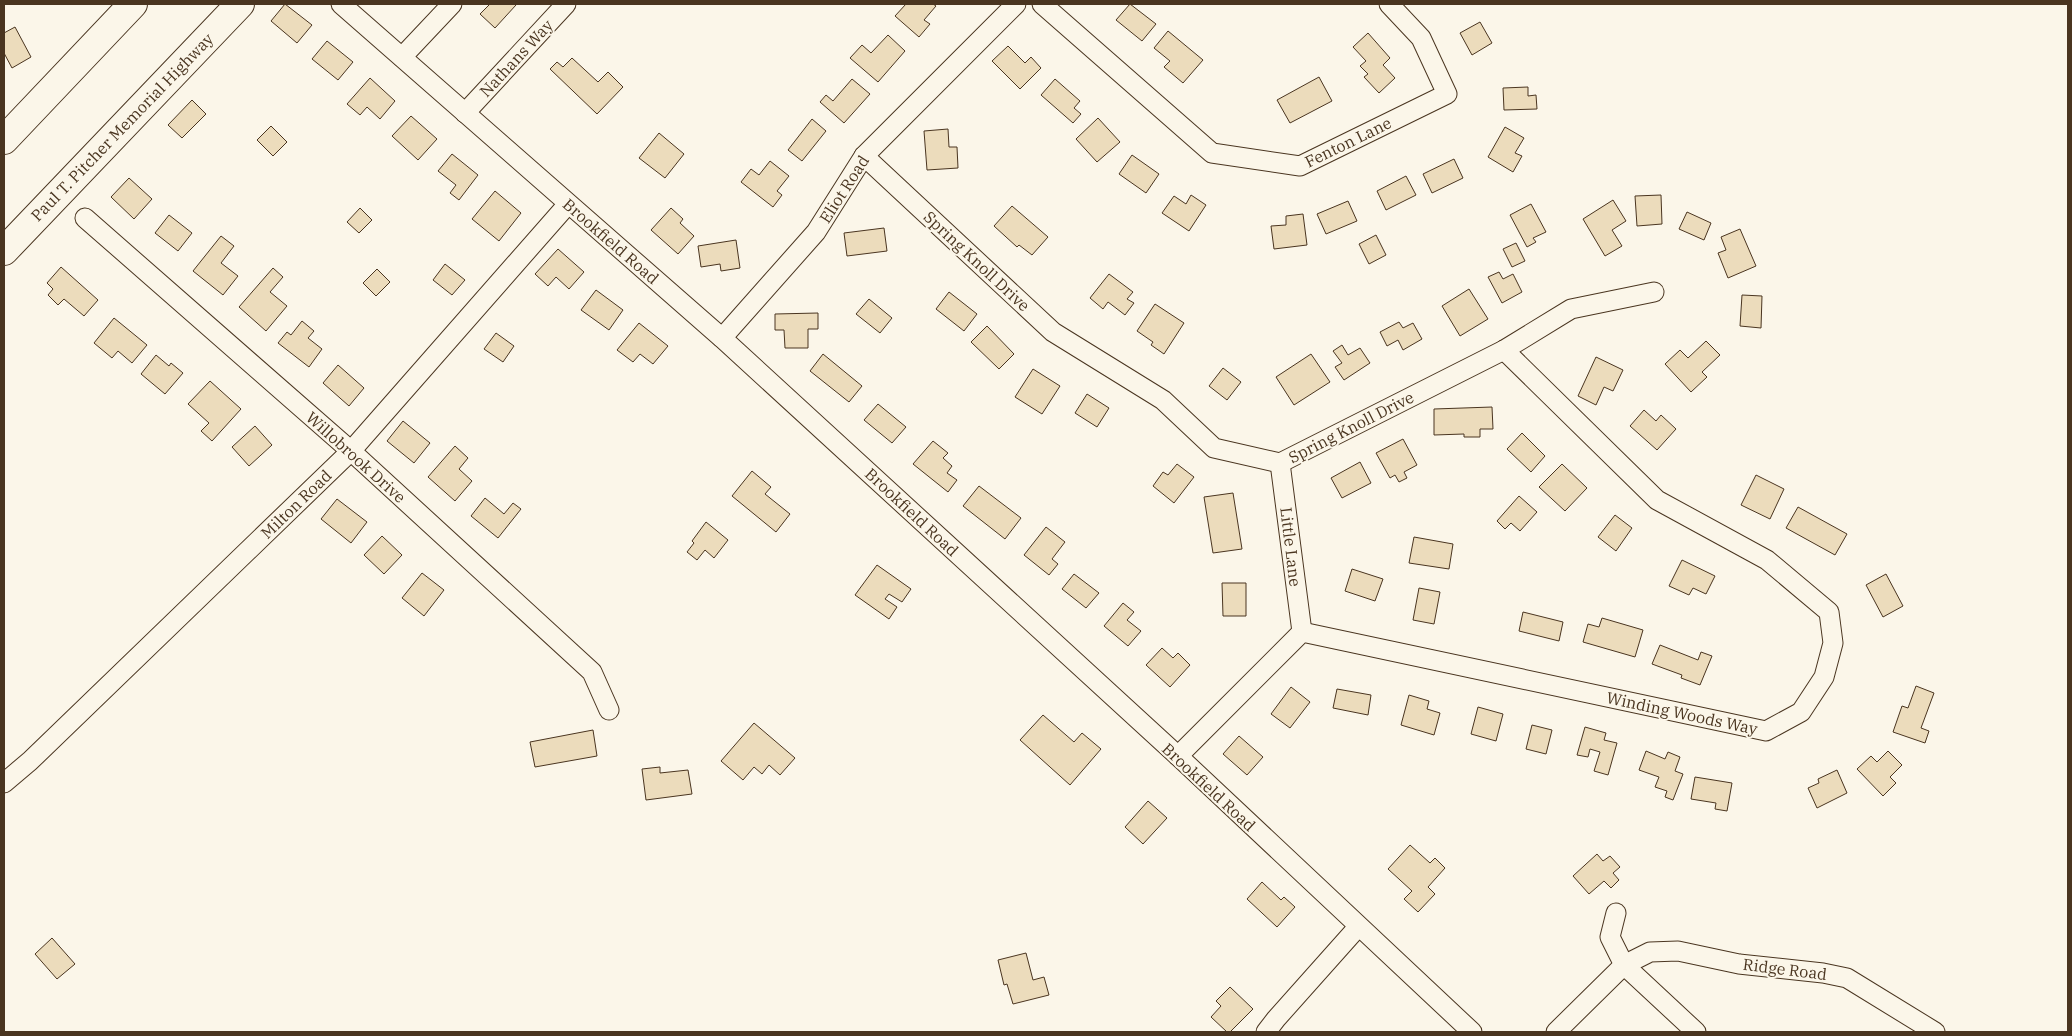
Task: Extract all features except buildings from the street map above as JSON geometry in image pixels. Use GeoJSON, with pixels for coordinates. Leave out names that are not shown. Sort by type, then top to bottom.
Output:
{"type":"FeatureCollection","features":[{"type":"Feature","properties":{"kind":"highway"},"geometry":{"type":"LineString","coordinates":[[4,140],[133,4]]}},
{"type":"Feature","properties":{"kind":"highway","name":"Paul T. Pitcher Memorial Highway"},"geometry":{"type":"LineString","coordinates":[[4,250],[240,4]]}},
{"type":"Feature","properties":{"kind":"street","name":"Brookfield Road"},"geometry":{"type":"LineString","coordinates":[[341,4],[722,338],[1178,756],[1472,1032]]}},
{"type":"Feature","properties":{"kind":"street"},"geometry":{"type":"LineString","coordinates":[[402,57],[452,4]]}},
{"type":"Feature","properties":{"kind":"street","name":"Nathans Way"},"geometry":{"type":"LineString","coordinates":[[465,113],[566,4]]}},
{"type":"Feature","properties":{"kind":"street","name":"Eliot Road"},"geometry":{"type":"LineString","coordinates":[[722,338],[816,232],[864,156],[1016,4]]}},
{"type":"Feature","properties":{"kind":"street","name":"Fenton Lane"},"geometry":{"type":"LineString","coordinates":[[1042,4],[1212,153],[1300,166],[1447,94],[1421,38],[1389,4]]}},
{"type":"Feature","properties":{"kind":"street","name":"Spring Knoll Drive"},"geometry":{"type":"LineString","coordinates":[[864,156],[1052,332],[1163,400],[1214,448],[1280,463],[1504,350],[1571,309],[1654,292]]}},
{"type":"Feature","properties":{"kind":"street","name":"Milton Road"},"geometry":{"type":"LineString","coordinates":[[4,783],[351,451],[568,204]]}},
{"type":"Feature","properties":{"kind":"street","name":"Willobrook Drive"},"geometry":{"type":"LineString","coordinates":[[85,218],[351,451],[592,672],[609,710]]}},
{"type":"Feature","properties":{"kind":"street","name":"Winding Woods Way"},"geometry":{"type":"LineString","coordinates":[[1302,632],[1766,731],[1801,712],[1824,677],[1833,643],[1829,612],[1767,560],[1657,500],[1504,350]]}},
{"type":"Feature","properties":{"kind":"street","name":"Little Lane"},"geometry":{"type":"LineString","coordinates":[[1280,463],[1302,632]]}},
{"type":"Feature","properties":{"kind":"street"},"geometry":{"type":"LineString","coordinates":[[1178,756],[1302,632]]}},
{"type":"Feature","properties":{"kind":"street"},"geometry":{"type":"LineString","coordinates":[[1616,914],[1610,937],[1624,965],[1696,1032]]}},
{"type":"Feature","properties":{"kind":"street"},"geometry":{"type":"LineString","coordinates":[[1266,1032],[1358,927]]}},
{"type":"Feature","properties":{"kind":"street","name":"Ridge Road"},"geometry":{"type":"LineString","coordinates":[[1556,1032],[1624,965],[1650,952],[1678,951],[1739,964],[1823,973],[1847,978],[1935,1032]]}}]}
